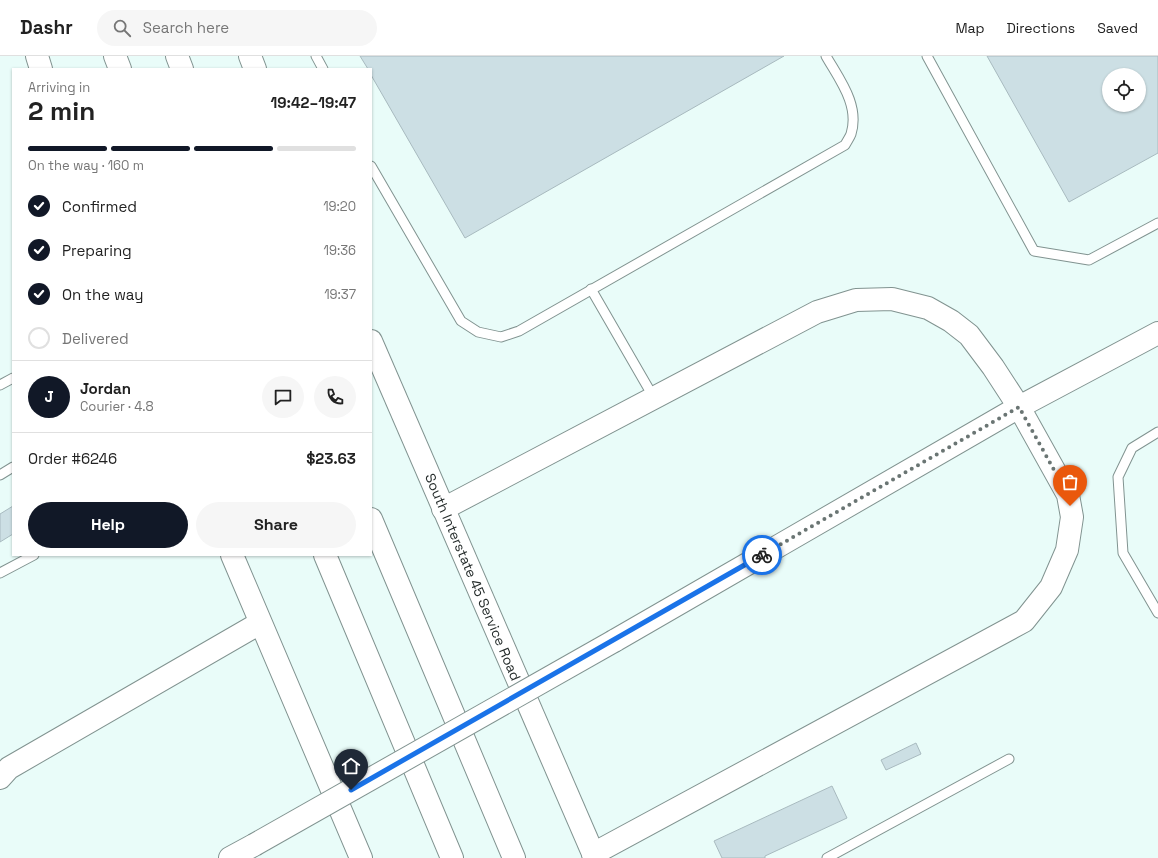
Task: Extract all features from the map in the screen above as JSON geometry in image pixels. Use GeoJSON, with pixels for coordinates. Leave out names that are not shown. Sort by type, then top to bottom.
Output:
{"type":"FeatureCollection","features":[{"type":"Feature","properties":{"kind":"main road"},"geometry":{"type":"LineString","coordinates":[[27,56],[32,68]]}},
{"type":"Feature","properties":{"kind":"main road"},"geometry":{"type":"LineString","coordinates":[[37,56],[41,68]]}},
{"type":"Feature","properties":{"kind":"main road"},"geometry":{"type":"LineString","coordinates":[[115,56],[120,68]]}},
{"type":"Feature","properties":{"kind":"main road"},"geometry":{"type":"LineString","coordinates":[[177,56],[182,68]]}},
{"type":"Feature","properties":{"kind":"main road"},"geometry":{"type":"LineString","coordinates":[[250,56],[255,68]]}},
{"type":"Feature","properties":{"kind":"main road"},"geometry":{"type":"LineString","coordinates":[[443,509],[817,312],[856,300],[892,299],[928,308],[951,321],[968,335],[993,367],[1019,407],[1068,495],[1072,517],[1067,550],[1051,587],[1024,621],[594,856]]}},
{"type":"Feature","properties":{"kind":"main road"},"geometry":{"type":"LineString","coordinates":[[230,858],[614,641],[1019,407],[1158,333]]}},
{"type":"Feature","properties":{"kind":"main road","name":"South Interstate 45 Service Road"},"geometry":{"type":"LineString","coordinates":[[372,343],[594,856]]}},
{"type":"Feature","properties":{"kind":"main road"},"geometry":{"type":"LineString","coordinates":[[372,521],[514,858]]}},
{"type":"Feature","properties":{"kind":"main road"},"geometry":{"type":"LineString","coordinates":[[232,556],[361,858]]}},
{"type":"Feature","properties":{"kind":"main road"},"geometry":{"type":"LineString","coordinates":[[324,556],[452,858]]}},
{"type":"Feature","properties":{"kind":"main road"},"geometry":{"type":"LineString","coordinates":[[4,770],[260,623]]}},
{"type":"Feature","properties":{"kind":"lane"},"geometry":{"type":"LineString","coordinates":[[316,56],[322,68]]}},
{"type":"Feature","properties":{"kind":"lane"},"geometry":{"type":"LineString","coordinates":[[372,168],[461,321],[478,332],[501,337],[519,330],[845,145],[851,134],[853,114],[850,98],[826,56]]}},
{"type":"Feature","properties":{"kind":"lane"},"geometry":{"type":"LineString","coordinates":[[927,56],[1034,251],[1089,260],[1158,223]]}},
{"type":"Feature","properties":{"kind":"lane"},"geometry":{"type":"LineString","coordinates":[[591,289],[654,398]]}},
{"type":"Feature","properties":{"kind":"lane"},"geometry":{"type":"LineString","coordinates":[[0,385],[12,379]]}},
{"type":"Feature","properties":{"kind":"lane"},"geometry":{"type":"LineString","coordinates":[[1158,432],[1132,448],[1118,477],[1122,553],[1158,613]]}},
{"type":"Feature","properties":{"kind":"lane"},"geometry":{"type":"LineString","coordinates":[[0,475],[12,468]]}},
{"type":"Feature","properties":{"kind":"lane"},"geometry":{"type":"LineString","coordinates":[[0,572],[32,556]]}},
{"type":"Feature","properties":{"kind":"lane"},"geometry":{"type":"LineString","coordinates":[[827,858],[1009,759]]}},
{"type":"Feature","properties":{"kind":"building"},"geometry":{"type":"Polygon","coordinates":[[[360,56],[784,56],[465,238],[372,77],[372,68],[367,68],[360,56]]]}},
{"type":"Feature","properties":{"kind":"building"},"geometry":{"type":"Polygon","coordinates":[[[987,56],[1158,56],[1158,153],[1069,202],[987,56]]]}},
{"type":"Feature","properties":{"kind":"building"},"geometry":{"type":"Polygon","coordinates":[[[12,507],[12,535],[0,542],[0,514],[12,507]]]}},
{"type":"Feature","properties":{"kind":"building"},"geometry":{"type":"Polygon","coordinates":[[[916,743],[921,754],[886,770],[881,760],[916,743]]]}},
{"type":"Feature","properties":{"kind":"building"},"geometry":{"type":"Polygon","coordinates":[[[832,786],[847,818],[765,856],[765,858],[722,858],[714,841],[832,786]]]}},
{"type":"Feature","properties":{"kind":"way so far"},"geometry":{"type":"LineString","coordinates":[[762,555],[1019,407],[1068,495],[1070,506]]}},
{"type":"Feature","properties":{"kind":"route"},"geometry":{"type":"LineString","coordinates":[[351,790],[762,555]]}}]}
